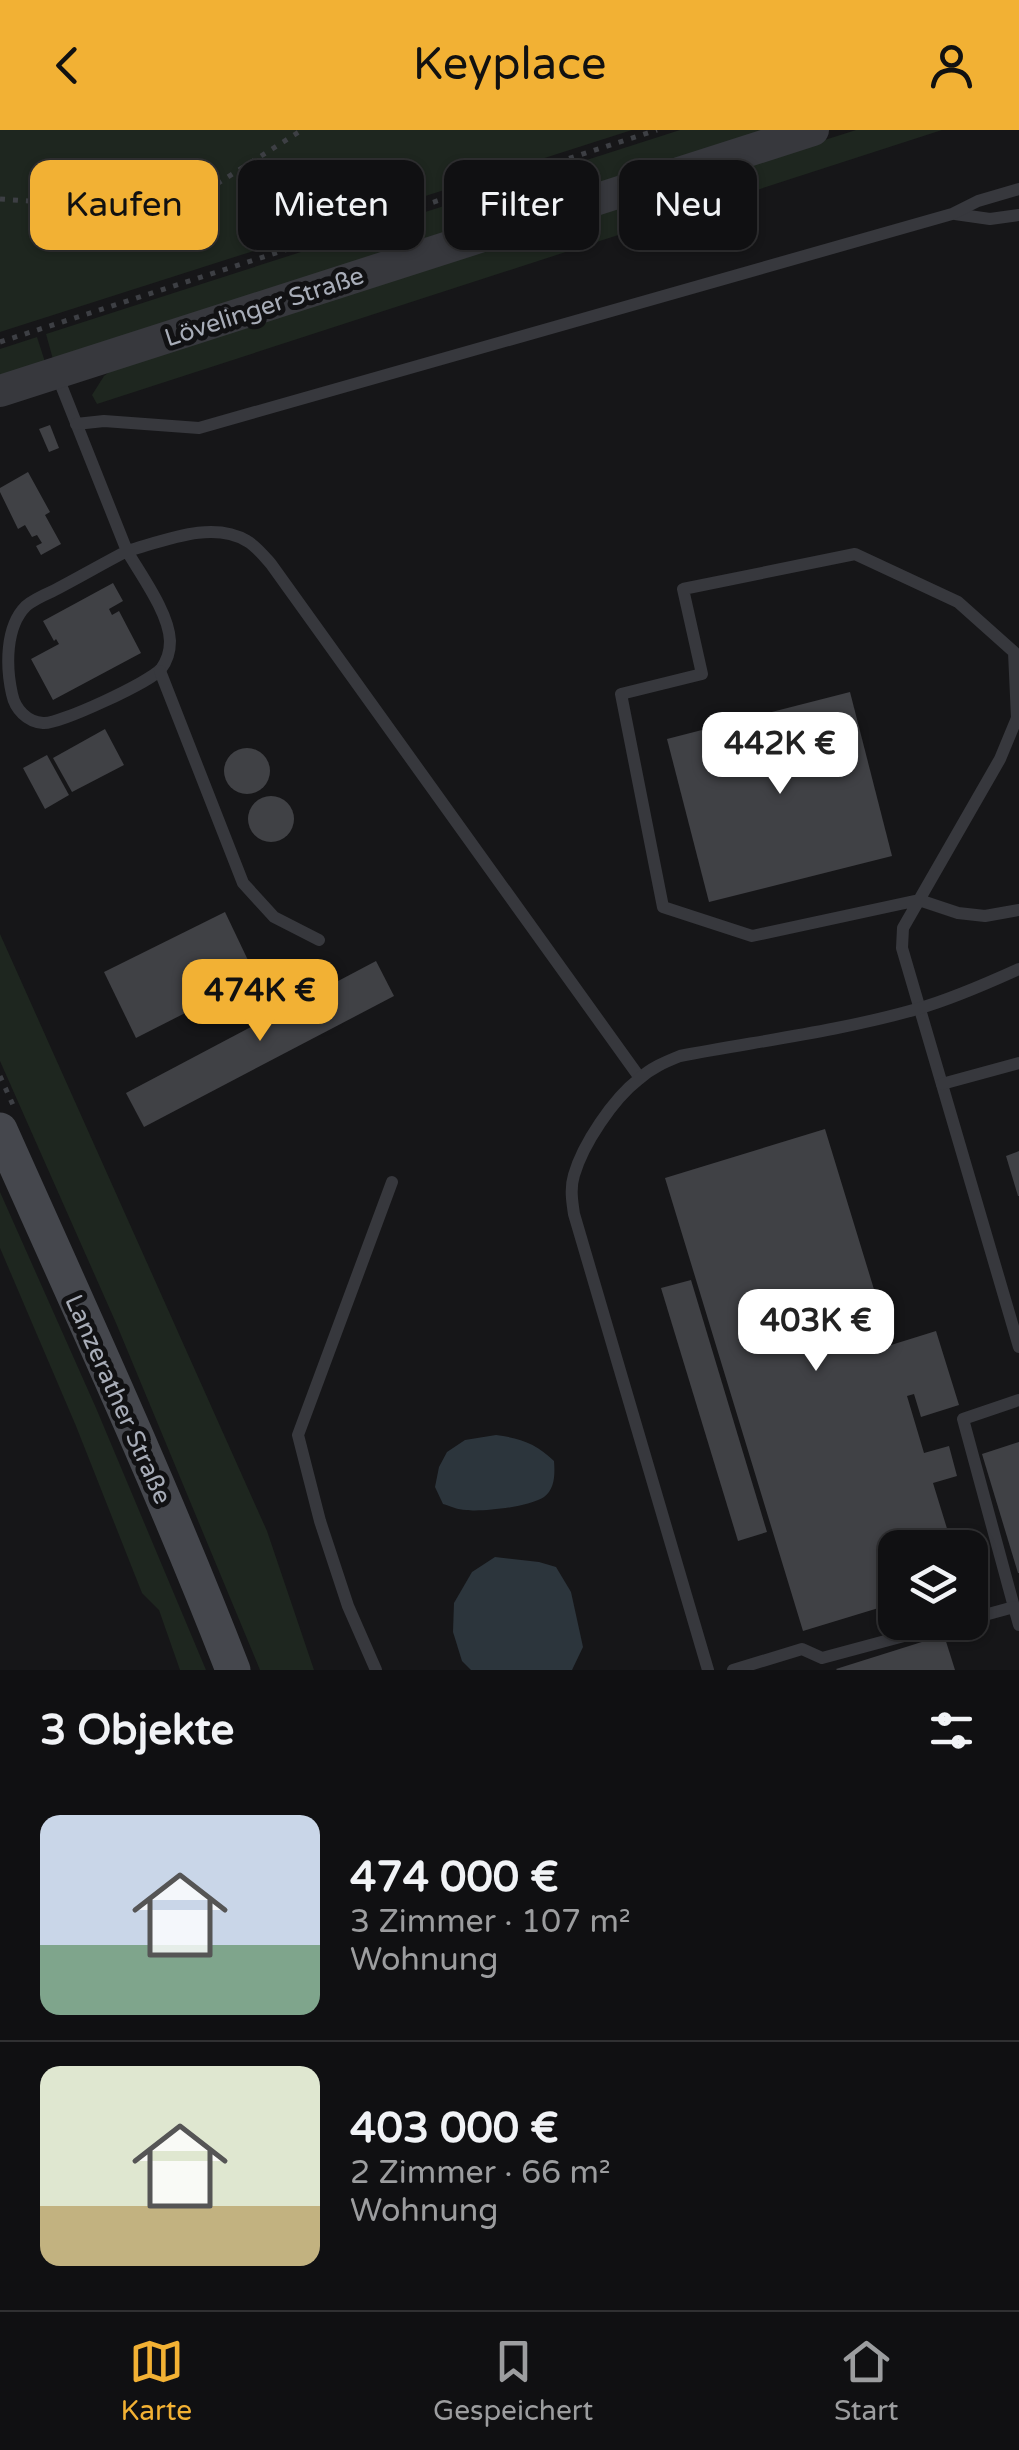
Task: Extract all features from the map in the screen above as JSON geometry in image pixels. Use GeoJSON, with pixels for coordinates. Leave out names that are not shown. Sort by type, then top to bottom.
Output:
{"type":"FeatureCollection","features":[{"type":"Feature","properties":{"kind":"main road","name":"Lanzerather Straße"},"geometry":{"type":"LineString","coordinates":[[0,1130],[132,1426],[232,1670]]}},
{"type":"Feature","properties":{"kind":"street","name":"Lövelinger Straße"},"geometry":{"type":"LineString","coordinates":[[0,391],[813,130]]}},
{"type":"Feature","properties":{"kind":"lane"},"geometry":{"type":"LineString","coordinates":[[76,424],[104,421],[199,428],[952,214],[1019,190]]}},
{"type":"Feature","properties":{"kind":"lane"},"geometry":{"type":"LineString","coordinates":[[952,214],[990,219],[1019,215]]}},
{"type":"Feature","properties":{"kind":"lane"},"geometry":{"type":"LineString","coordinates":[[56,373],[127,551],[161,611],[170,636],[169,654],[160,671],[143,682],[64,719],[46,724],[29,720],[14,703],[8,679],[10,640],[14,622],[27,605],[127,551],[196,533],[228,533],[250,542],[271,564],[640,1078]]}},
{"type":"Feature","properties":{"kind":"lane"},"geometry":{"type":"LineString","coordinates":[[1019,910],[986,916],[919,900],[752,936],[663,907],[620,694],[702,674],[683,589],[855,554],[958,602],[1014,652],[1017,718],[1000,760],[919,900],[903,928],[902,948],[1019,1347]]}},
{"type":"Feature","properties":{"kind":"lane"},"geometry":{"type":"LineString","coordinates":[[160,671],[244,883],[274,917],[319,940]]}},
{"type":"Feature","properties":{"kind":"lane"},"geometry":{"type":"LineString","coordinates":[[708,1670],[574,1214],[574,1176],[618,1098],[658,1066],[680,1056],[919,1009],[1019,970]]}},
{"type":"Feature","properties":{"kind":"lane"},"geometry":{"type":"LineString","coordinates":[[942,1084],[1019,1063]]}},
{"type":"Feature","properties":{"kind":"lane"},"geometry":{"type":"LineString","coordinates":[[376,1670],[348,1606],[298,1436],[392,1182]]}},
{"type":"Feature","properties":{"kind":"lane"},"geometry":{"type":"LineString","coordinates":[[1019,1400],[963,1418],[1019,1625]]}},
{"type":"Feature","properties":{"kind":"lane"},"geometry":{"type":"LineString","coordinates":[[988,1614],[1014,1607]]}},
{"type":"Feature","properties":{"kind":"lane"},"geometry":{"type":"LineString","coordinates":[[733,1670],[802,1650],[822,1658],[889,1640]]}},
{"type":"Feature","properties":{"kind":"path"},"geometry":{"type":"LineString","coordinates":[[0,199],[135,204],[201,194],[302,130]]}},
{"type":"Feature","properties":{"kind":"path"},"geometry":{"type":"LineString","coordinates":[[0,342],[657,130]]}},
{"type":"Feature","properties":{"kind":"shaded area"},"geometry":{"type":"Polygon","coordinates":[[[0,130],[632,130],[538,160],[444,160],[444,190],[424,196],[424,160],[238,160],[238,250],[257,250],[0,332],[0,130]]]}},
{"type":"Feature","properties":{"kind":"shaded area"},"geometry":{"type":"Polygon","coordinates":[[[680,130],[775,130],[682,160],[619,160],[619,180],[599,187],[599,160],[587,160],[680,130]]]}},
{"type":"Feature","properties":{"kind":"shaded area"},"geometry":{"type":"Polygon","coordinates":[[[856,130],[942,130],[757,190],[757,162],[856,130]]]}},
{"type":"Feature","properties":{"kind":"shaded area"},"geometry":{"type":"Polygon","coordinates":[[[444,206],[444,237],[424,243],[424,212],[444,206]]]}},
{"type":"Feature","properties":{"kind":"shaded area"},"geometry":{"type":"Polygon","coordinates":[[[619,206],[619,235],[599,241],[599,212],[619,206]]]}},
{"type":"Feature","properties":{"kind":"shaded area"},"geometry":{"type":"Polygon","coordinates":[[[307,250],[404,250],[54,363],[46,334],[307,250]]]}},
{"type":"Feature","properties":{"kind":"shaded area"},"geometry":{"type":"Polygon","coordinates":[[[480,250],[572,250],[97,404],[92,395],[104,376],[119,365],[480,250]]]}},
{"type":"Feature","properties":{"kind":"shaded area"},"geometry":{"type":"Polygon","coordinates":[[[37,337],[46,365],[0,380],[0,349],[37,337]]]}},
{"type":"Feature","properties":{"kind":"shaded area"},"geometry":{"type":"Polygon","coordinates":[[[0,934],[267,1531],[314,1670],[260,1670],[116,1323],[0,1061],[0,934]]]}},
{"type":"Feature","properties":{"kind":"shaded area"},"geometry":{"type":"Polygon","coordinates":[[[0,1192],[206,1670],[180,1670],[159,1610],[142,1593],[0,1248],[0,1192]]]}},
{"type":"Feature","properties":{"kind":"shaded area"},"geometry":{"type":"Polygon","coordinates":[[[496,1435],[528,1443],[554,1461],[554,1481],[548,1494],[528,1504],[494,1509],[463,1510],[443,1504],[435,1487],[447,1452],[465,1440],[496,1435]]]}},
{"type":"Feature","properties":{"kind":"shaded area"},"geometry":{"type":"Polygon","coordinates":[[[495,1557],[556,1567],[571,1592],[583,1647],[572,1670],[471,1670],[462,1661],[453,1632],[454,1603],[472,1572],[495,1557]]]}},
{"type":"Feature","properties":{"kind":"building"},"geometry":{"type":"Polygon","coordinates":[[[50,425],[59,448],[49,452],[39,429],[50,425]]]}},
{"type":"Feature","properties":{"kind":"building"},"geometry":{"type":"Polygon","coordinates":[[[28,472],[50,512],[45,515],[61,544],[41,555],[36,546],[42,543],[37,535],[32,537],[25,525],[18,529],[0,492],[0,488],[28,472]]]}},
{"type":"Feature","properties":{"kind":"building"},"geometry":{"type":"Polygon","coordinates":[[[113,583],[123,601],[109,609],[112,615],[119,611],[141,653],[53,700],[31,659],[59,644],[43,621],[113,583]]]}},
{"type":"Feature","properties":{"kind":"building"},"geometry":{"type":"Polygon","coordinates":[[[850,692],[892,856],[709,902],[667,739],[850,692]]]}},
{"type":"Feature","properties":{"kind":"building"},"geometry":{"type":"Polygon","coordinates":[[[105,729],[124,765],[72,792],[53,758],[105,729]]]}},
{"type":"Feature","properties":{"kind":"building"},"geometry":{"type":"Polygon","coordinates":[[[247,748],[263,755],[270,771],[263,787],[247,794],[231,787],[224,771],[231,755],[247,748]]]}},
{"type":"Feature","properties":{"kind":"building"},"geometry":{"type":"Polygon","coordinates":[[[47,755],[69,795],[45,809],[23,768],[47,755]]]}},
{"type":"Feature","properties":{"kind":"building"},"geometry":{"type":"Polygon","coordinates":[[[271,796],[287,803],[294,819],[287,835],[271,842],[255,835],[248,819],[255,803],[271,796]]]}},
{"type":"Feature","properties":{"kind":"building"},"geometry":{"type":"Polygon","coordinates":[[[225,912],[256,977],[136,1038],[104,972],[225,912]]]}},
{"type":"Feature","properties":{"kind":"building"},"geometry":{"type":"Polygon","coordinates":[[[376,961],[394,996],[144,1127],[126,1093],[376,961]]]}},
{"type":"Feature","properties":{"kind":"building"},"geometry":{"type":"Polygon","coordinates":[[[825,1129],[891,1345],[936,1331],[959,1405],[921,1417],[914,1394],[907,1396],[924,1453],[949,1446],[957,1476],[933,1483],[947,1530],[878,1530],[878,1608],[803,1631],[665,1178],[825,1129]]]}},
{"type":"Feature","properties":{"kind":"building"},"geometry":{"type":"Polygon","coordinates":[[[1019,1151],[1019,1196],[1018,1196],[1006,1156],[1019,1151]]]}},
{"type":"Feature","properties":{"kind":"building"},"geometry":{"type":"Polygon","coordinates":[[[691,1280],[767,1532],[738,1541],[661,1288],[691,1280]]]}},
{"type":"Feature","properties":{"kind":"building"},"geometry":{"type":"Polygon","coordinates":[[[1019,1442],[1019,1573],[1018,1573],[982,1454],[1019,1442]]]}},
{"type":"Feature","properties":{"kind":"building"},"geometry":{"type":"Polygon","coordinates":[[[928,1640],[946,1640],[955,1670],[837,1670],[928,1640]]]}}]}
